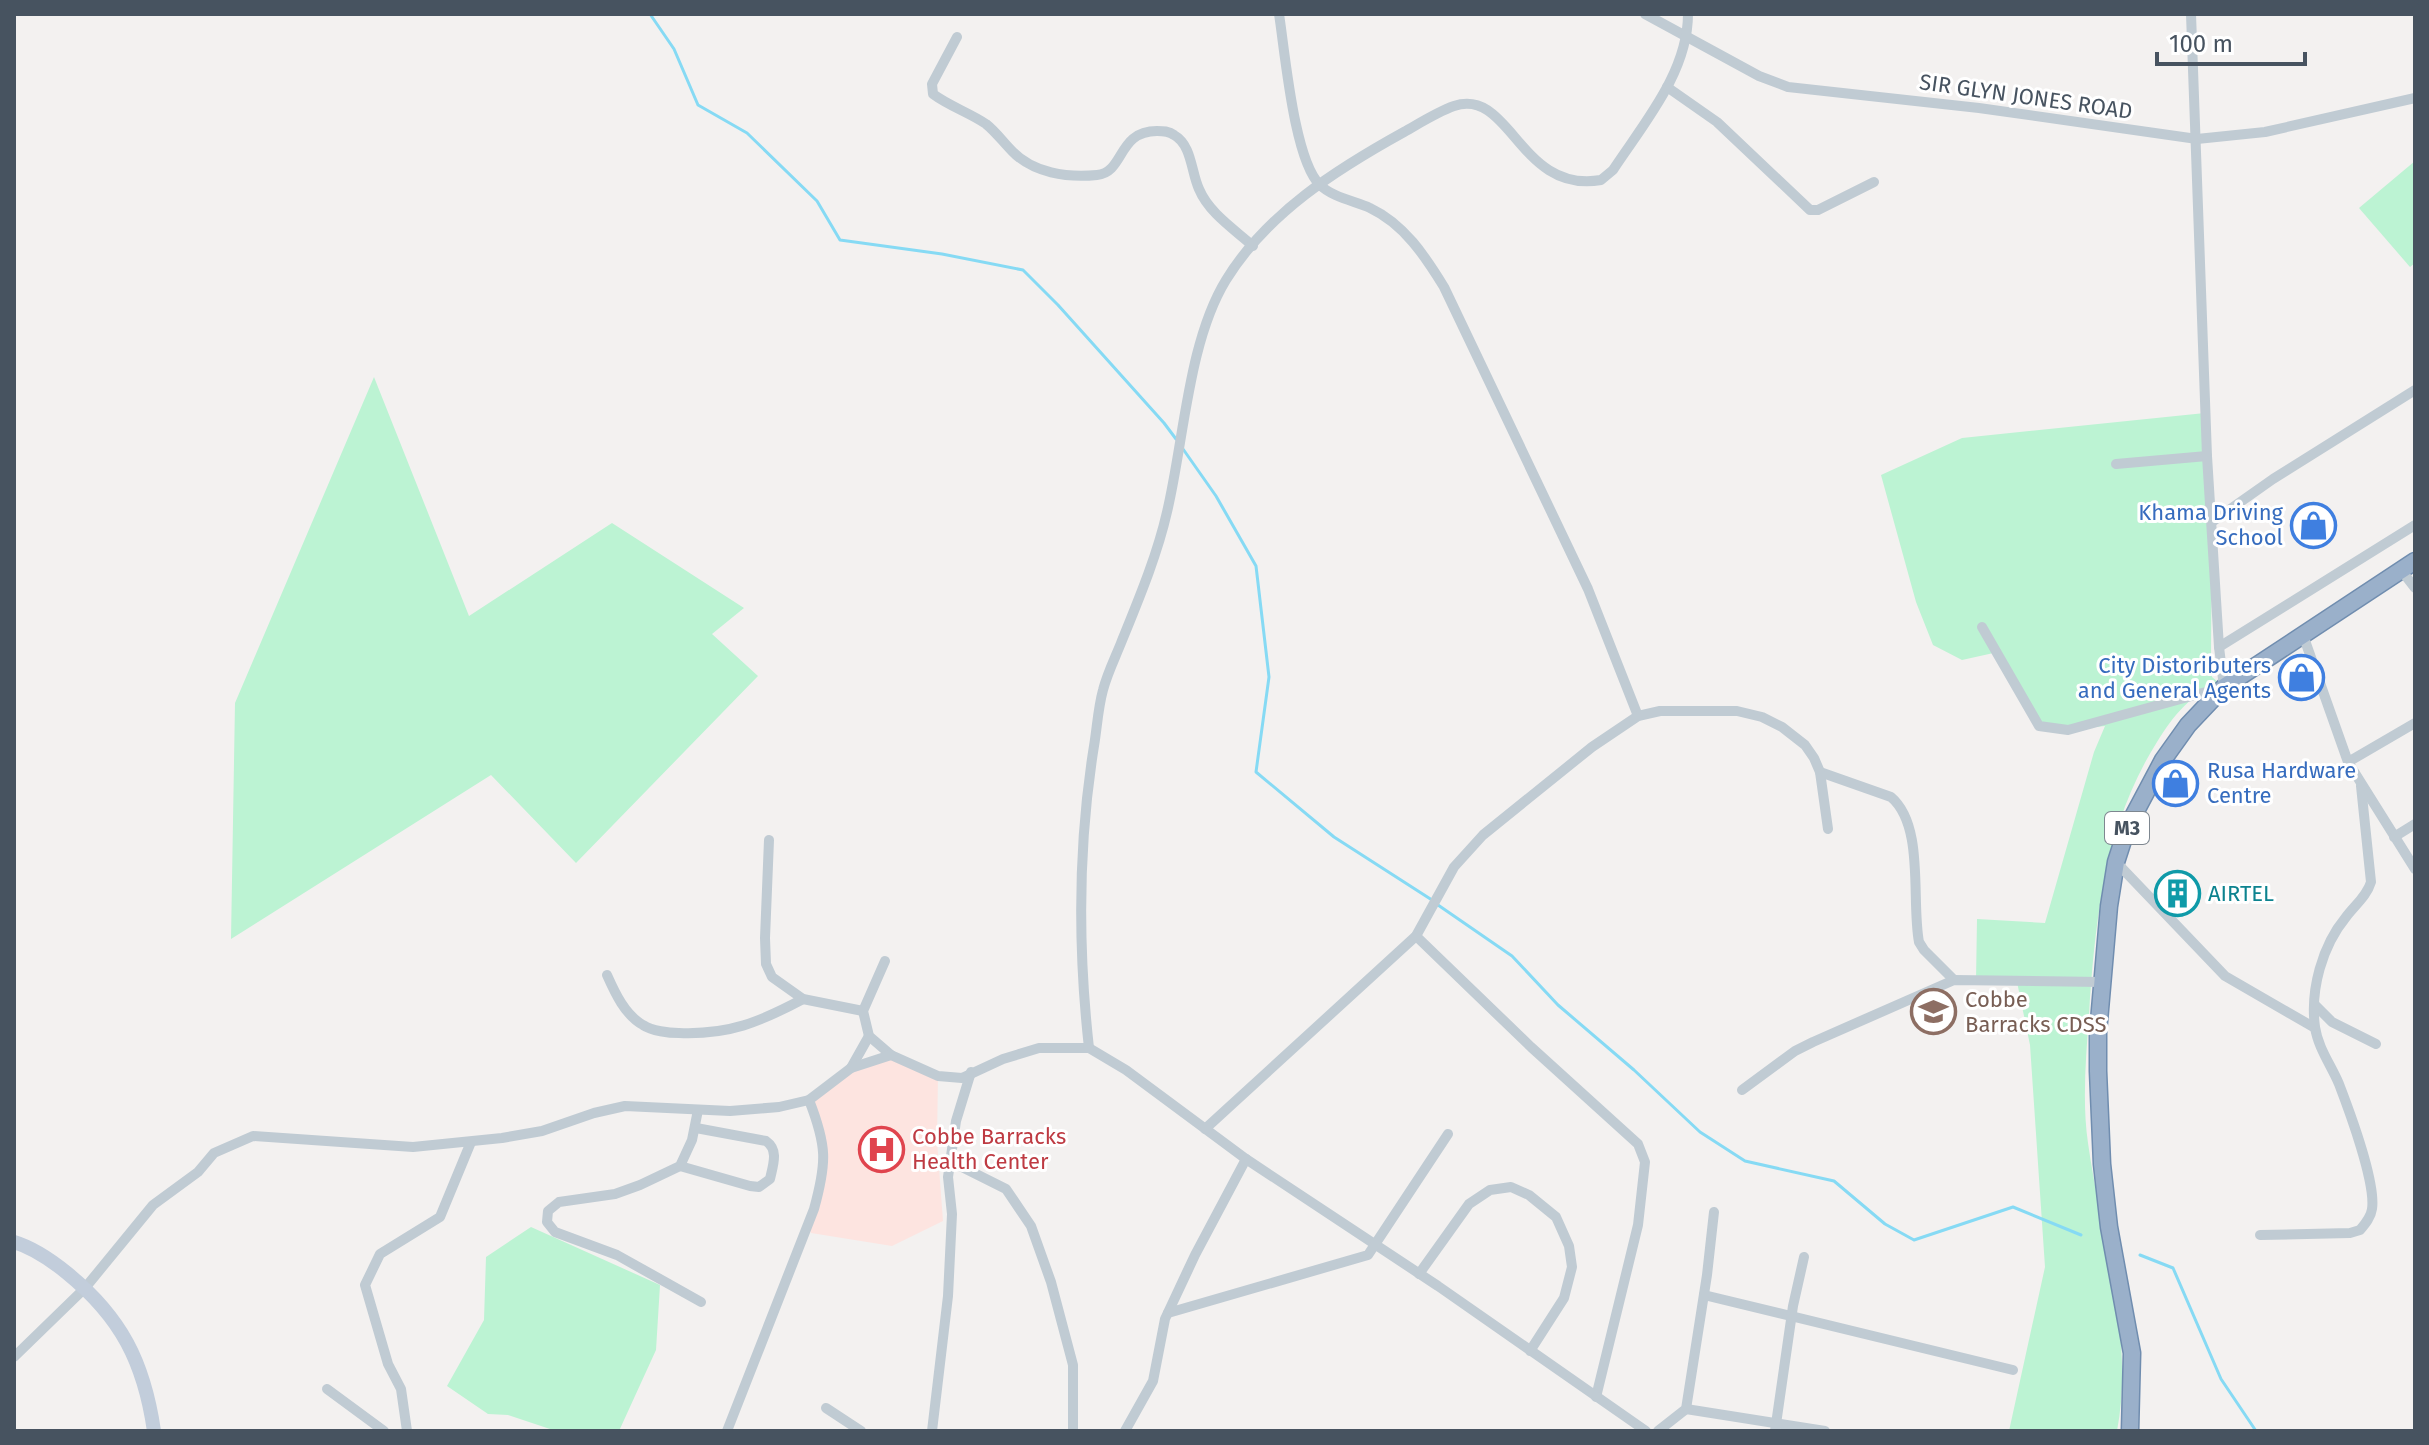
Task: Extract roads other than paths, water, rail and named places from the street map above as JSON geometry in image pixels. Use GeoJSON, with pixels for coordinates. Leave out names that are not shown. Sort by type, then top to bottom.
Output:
{"type":"FeatureCollection","features":[{"type":"Feature","properties":{"kind":"highway","name":"M3"},"geometry":{"type":"LineString","coordinates":[[2130,1431],[2132,1353],[2109,1227],[2102,1164],[2098,1071],[2101,982],[2116,862],[2136,807],[2163,760],[2188,725],[2224,687],[2408,566]]}},
{"type":"Feature","properties":{"kind":"main road"},"geometry":{"type":"LineString","coordinates":[[14,1242],[37,1252],[85,1288],[118,1324],[133,1352],[144,1383],[154,1431]]}},
{"type":"Feature","properties":{"kind":"street"},"geometry":{"type":"LineString","coordinates":[[1279,14],[1295,120],[1308,166],[1324,189],[1383,215],[1400,229],[1419,249],[1444,287],[1588,589],[1638,716]]}},
{"type":"Feature","properties":{"kind":"street","name":"SIR GLYN JONES ROAD"},"geometry":{"type":"LineString","coordinates":[[1645,14],[1759,76],[1788,87],[1979,108],[2197,139],[2265,132],[2415,98]]}},
{"type":"Feature","properties":{"kind":"street"},"geometry":{"type":"LineString","coordinates":[[1089,1048],[1081,980],[1085,805],[1103,691],[1167,515],[1196,361],[1211,313],[1226,280],[1253,246],[1318,183],[1445,110],[1466,104],[1492,111],[1525,152],[1551,172],[1567,180],[1601,180],[1613,170],[1667,87],[1688,35],[1688,14]]}},
{"type":"Feature","properties":{"kind":"street"},"geometry":{"type":"LineString","coordinates":[[1982,627],[2039,726],[2068,730],[2224,687],[2207,456],[2191,14]]}},
{"type":"Feature","properties":{"kind":"street"},"geometry":{"type":"LineString","coordinates":[[957,37],[932,84],[933,94],[986,125],[1020,158],[1042,171],[1098,175],[1114,167],[1125,145],[1133,138],[1150,131],[1171,133],[1180,138],[1189,155],[1205,200],[1213,211],[1253,246]]}},
{"type":"Feature","properties":{"kind":"street"},"geometry":{"type":"LineString","coordinates":[[1667,87],[1717,122],[1810,210],[1818,210],[1874,182]]}},
{"type":"Feature","properties":{"kind":"street"},"geometry":{"type":"LineString","coordinates":[[2212,522],[2273,479],[2415,390]]}},
{"type":"Feature","properties":{"kind":"street"},"geometry":{"type":"LineString","coordinates":[[2116,464],[2207,456]]}},
{"type":"Feature","properties":{"kind":"street"},"geometry":{"type":"LineString","coordinates":[[2219,647],[2415,525]]}},
{"type":"Feature","properties":{"kind":"street"},"geometry":{"type":"LineString","coordinates":[[2408,566],[2415,588]]}},
{"type":"Feature","properties":{"kind":"street"},"geometry":{"type":"LineString","coordinates":[[2303,635],[2348,762],[2415,869]]}},
{"type":"Feature","properties":{"kind":"street"},"geometry":{"type":"LineString","coordinates":[[1205,1129],[1416,936],[1454,867],[1483,835],[1592,747],[1638,716],[1660,711],[1737,711],[1762,717],[1782,727],[1805,745],[1820,772],[1828,829]]}},
{"type":"Feature","properties":{"kind":"street"},"geometry":{"type":"LineString","coordinates":[[2348,762],[2415,723]]}},
{"type":"Feature","properties":{"kind":"street"},"geometry":{"type":"LineString","coordinates":[[1820,772],[1891,797],[1898,803],[1910,832],[1919,942],[1954,980]]}},
{"type":"Feature","properties":{"kind":"street"},"geometry":{"type":"LineString","coordinates":[[2260,1235],[2350,1233],[2360,1230],[2372,1211],[2369,1182],[2351,1118],[2315,1026],[2316,987],[2333,937],[2369,890],[2371,882],[2361,786]]}},
{"type":"Feature","properties":{"kind":"street"},"geometry":{"type":"LineString","coordinates":[[2394,837],[2415,824]]}},
{"type":"Feature","properties":{"kind":"street"},"geometry":{"type":"LineString","coordinates":[[769,840],[766,964],[772,977],[803,999],[863,1011]]}},
{"type":"Feature","properties":{"kind":"street"},"geometry":{"type":"LineString","coordinates":[[2116,862],[2225,976],[2315,1026]]}},
{"type":"Feature","properties":{"kind":"street"},"geometry":{"type":"LineString","coordinates":[[1416,936],[1638,1144],[1642,1153],[1645,1162],[1638,1225],[1596,1397]]}},
{"type":"Feature","properties":{"kind":"street"},"geometry":{"type":"LineString","coordinates":[[885,961],[863,1011],[869,1036],[891,1055],[938,1076],[962,1078],[1039,1048],[1089,1048],[1126,1070],[1246,1159],[1646,1431]]}},
{"type":"Feature","properties":{"kind":"street"},"geometry":{"type":"LineString","coordinates":[[607,975],[617,998],[642,1025],[669,1033],[704,1034],[738,1029],[803,999]]}},
{"type":"Feature","properties":{"kind":"street"},"geometry":{"type":"LineString","coordinates":[[1742,1090],[1795,1051],[1954,980],[2101,982]]}},
{"type":"Feature","properties":{"kind":"street"},"geometry":{"type":"LineString","coordinates":[[2315,1005],[2328,1020],[2376,1044]]}},
{"type":"Feature","properties":{"kind":"street"},"geometry":{"type":"LineString","coordinates":[[2315,1026],[2328,1020]]}},
{"type":"Feature","properties":{"kind":"street"},"geometry":{"type":"LineString","coordinates":[[851,1068],[869,1036]]}},
{"type":"Feature","properties":{"kind":"street"},"geometry":{"type":"LineString","coordinates":[[14,1357],[85,1288],[153,1205],[198,1172],[214,1153],[253,1136],[413,1147],[542,1131],[625,1106],[698,1110],[779,1107],[809,1100],[851,1068],[891,1055]]}},
{"type":"Feature","properties":{"kind":"street"},"geometry":{"type":"LineString","coordinates":[[932,1431],[948,1296],[952,1214],[948,1177],[956,1121],[971,1072]]}},
{"type":"Feature","properties":{"kind":"street"},"geometry":{"type":"LineString","coordinates":[[727,1431],[821,1184],[824,1140],[809,1100]]}},
{"type":"Feature","properties":{"kind":"street"},"geometry":{"type":"LineString","coordinates":[[680,1166],[696,1128],[698,1110]]}},
{"type":"Feature","properties":{"kind":"street"},"geometry":{"type":"LineString","coordinates":[[696,1128],[766,1141],[775,1152],[770,1179],[759,1187],[750,1186],[680,1166],[615,1194],[559,1202],[548,1211],[547,1222],[555,1232],[617,1255],[701,1302]]}},
{"type":"Feature","properties":{"kind":"street"},"geometry":{"type":"LineString","coordinates":[[1168,1313],[1368,1255],[1448,1134]]}},
{"type":"Feature","properties":{"kind":"street"},"geometry":{"type":"LineString","coordinates":[[407,1431],[401,1389],[388,1364],[365,1285],[380,1254],[440,1217],[471,1142]]}},
{"type":"Feature","properties":{"kind":"street"},"geometry":{"type":"LineString","coordinates":[[1126,1431],[1153,1381],[1168,1313],[1246,1159]]}},
{"type":"Feature","properties":{"kind":"street"},"geometry":{"type":"LineString","coordinates":[[950,1161],[1006,1189],[1031,1226],[1051,1282],[1073,1365],[1073,1431]]}},
{"type":"Feature","properties":{"kind":"street"},"geometry":{"type":"LineString","coordinates":[[1419,1274],[1469,1204],[1490,1190],[1511,1187],[1529,1195],[1556,1217],[1569,1246],[1572,1267],[1564,1298],[1530,1351]]}},
{"type":"Feature","properties":{"kind":"street"},"geometry":{"type":"LineString","coordinates":[[1658,1431],[1686,1409],[1714,1212]]}},
{"type":"Feature","properties":{"kind":"street"},"geometry":{"type":"LineString","coordinates":[[1776,1427],[1792,1315],[1804,1257]]}},
{"type":"Feature","properties":{"kind":"street"},"geometry":{"type":"LineString","coordinates":[[1704,1295],[2013,1370]]}},
{"type":"Feature","properties":{"kind":"street"},"geometry":{"type":"LineString","coordinates":[[327,1389],[384,1431]]}},
{"type":"Feature","properties":{"kind":"street"},"geometry":{"type":"LineString","coordinates":[[826,1408],[861,1431]]}},
{"type":"Feature","properties":{"kind":"street"},"geometry":{"type":"LineString","coordinates":[[1686,1409],[1776,1427],[1825,1431]]}},
{"type":"Feature","properties":{"kind":"waterway"},"geometry":{"type":"LineString","coordinates":[[650,14],[674,49],[698,105],[747,133],[817,201],[840,240],[942,254],[1023,270],[1058,305],[1176,439]]}},
{"type":"Feature","properties":{"kind":"waterway"},"geometry":{"type":"LineString","coordinates":[[1183,449],[1216,496],[1256,566],[1269,677],[1256,772],[1334,837],[1432,900]]}},
{"type":"Feature","properties":{"kind":"waterway"},"geometry":{"type":"LineString","coordinates":[[1438,905],[1512,956],[1558,1005],[1700,1132],[1745,1161],[1834,1181],[1885,1224],[1914,1240],[2013,1207],[2081,1235]]}},
{"type":"Feature","properties":{"kind":"waterway"},"geometry":{"type":"LineString","coordinates":[[2140,1255],[2173,1268],[2221,1379],[2256,1431]]}},
{"type":"Feature","properties":{"kind":"place","name":"Khama Driving School"},"geometry":{"type":"Point","coordinates":[2314,525]}},
{"type":"Feature","properties":{"kind":"place","name":"City Distoributers and General Agents"},"geometry":{"type":"Point","coordinates":[2302,678]}},
{"type":"Feature","properties":{"kind":"place","name":"Rusa Hardware Centre"},"geometry":{"type":"Point","coordinates":[2176,783]}},
{"type":"Feature","properties":{"kind":"place","name":"AIRTEL"},"geometry":{"type":"Point","coordinates":[2177,893]}},
{"type":"Feature","properties":{"kind":"place","name":"Cobbe Barracks CDSS"},"geometry":{"type":"Point","coordinates":[1934,1012]}},
{"type":"Feature","properties":{"kind":"place","name":"Cobbe Barracks Health Center"},"geometry":{"type":"Point","coordinates":[881,1149]}}]}
